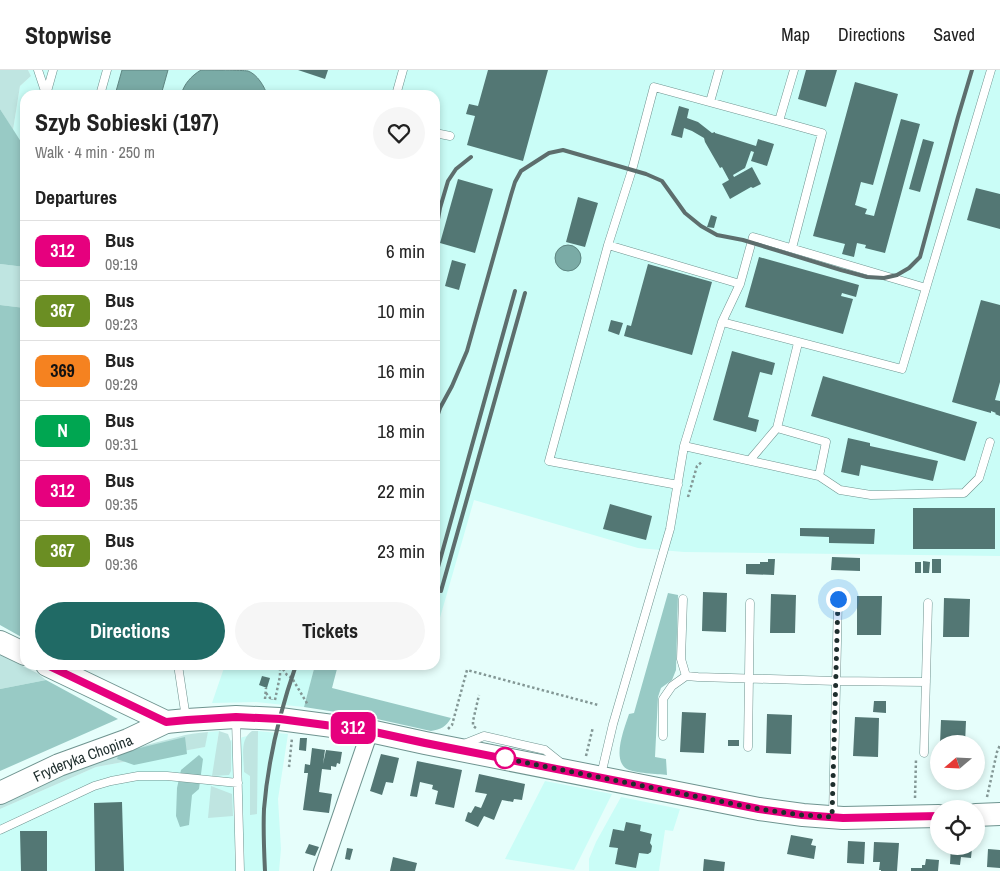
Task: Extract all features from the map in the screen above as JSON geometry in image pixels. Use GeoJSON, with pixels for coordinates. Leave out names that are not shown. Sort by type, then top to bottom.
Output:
{"type":"FeatureCollection","features":[{"type":"Feature","properties":{"kind":"street"},"geometry":{"type":"LineString","coordinates":[[0,642],[20,652]]}},
{"type":"Feature","properties":{"kind":"street"},"geometry":{"type":"LineString","coordinates":[[59,670],[176,721],[236,717],[269,705],[370,731],[450,740],[574,772],[759,809],[832,817],[930,816]]}},
{"type":"Feature","properties":{"kind":"street","name":"Fryderyka Chopina"},"geometry":{"type":"LineString","coordinates":[[0,793],[59,765],[176,721]]}},
{"type":"Feature","properties":{"kind":"street"},"geometry":{"type":"LineString","coordinates":[[322,871],[370,731]]}},
{"type":"Feature","properties":{"kind":"lane"},"geometry":{"type":"LineString","coordinates":[[38,70],[44,90]]}},
{"type":"Feature","properties":{"kind":"lane"},"geometry":{"type":"LineString","coordinates":[[47,90],[53,70]]}},
{"type":"Feature","properties":{"kind":"lane"},"geometry":{"type":"LineString","coordinates":[[101,90],[107,70]]}},
{"type":"Feature","properties":{"kind":"lane"},"geometry":{"type":"LineString","coordinates":[[397,90],[403,70]]}},
{"type":"Feature","properties":{"kind":"lane"},"geometry":{"type":"LineString","coordinates":[[710,102],[719,70]]}},
{"type":"Feature","properties":{"kind":"lane"},"geometry":{"type":"LineString","coordinates":[[779,121],[794,70]]}},
{"type":"Feature","properties":{"kind":"lane"},"geometry":{"type":"LineString","coordinates":[[722,322],[902,369],[991,70]]}},
{"type":"Feature","properties":{"kind":"lane"},"geometry":{"type":"LineString","coordinates":[[678,485],[549,460],[654,87],[822,133],[792,248]]}},
{"type":"Feature","properties":{"kind":"lane"},"geometry":{"type":"LineString","coordinates":[[440,134],[450,136]]}},
{"type":"Feature","properties":{"kind":"lane"},"geometry":{"type":"LineString","coordinates":[[601,777],[613,724],[670,529],[684,446],[722,322],[740,284],[753,236],[926,288]]}},
{"type":"Feature","properties":{"kind":"lane"},"geometry":{"type":"LineString","coordinates":[[608,245],[740,284]]}},
{"type":"Feature","properties":{"kind":"lane"},"geometry":{"type":"LineString","coordinates":[[750,460],[777,428],[798,343]]}},
{"type":"Feature","properties":{"kind":"lane"},"geometry":{"type":"LineString","coordinates":[[777,428],[826,442],[818,476]]}},
{"type":"Feature","properties":{"kind":"lane"},"geometry":{"type":"LineString","coordinates":[[684,446],[818,476],[840,490],[871,495],[964,493],[979,478],[990,442]]}},
{"type":"Feature","properties":{"kind":"lane"},"geometry":{"type":"LineString","coordinates":[[683,598],[681,659],[686,676]]}},
{"type":"Feature","properties":{"kind":"lane"},"geometry":{"type":"LineString","coordinates":[[832,817],[838,599]]}},
{"type":"Feature","properties":{"kind":"lane"},"geometry":{"type":"LineString","coordinates":[[748,747],[750,603]]}},
{"type":"Feature","properties":{"kind":"lane"},"geometry":{"type":"LineString","coordinates":[[924,753],[928,603]]}},
{"type":"Feature","properties":{"kind":"lane"},"geometry":{"type":"LineString","coordinates":[[176,721],[178,670]]}},
{"type":"Feature","properties":{"kind":"lane"},"geometry":{"type":"LineString","coordinates":[[663,736],[663,699],[672,686],[686,676],[698,678],[836,682],[926,682]]}},
{"type":"Feature","properties":{"kind":"lane"},"geometry":{"type":"LineString","coordinates":[[236,717],[240,871]]}},
{"type":"Feature","properties":{"kind":"lane"},"geometry":{"type":"LineString","coordinates":[[0,830],[94,786],[111,781],[138,776],[167,776],[238,783]]}},
{"type":"Feature","properties":{"kind":"path"},"geometry":{"type":"LineString","coordinates":[[687,501],[697,466],[706,459]]}},
{"type":"Feature","properties":{"kind":"path"},"geometry":{"type":"LineString","coordinates":[[269,705],[280,676],[280,670]]}},
{"type":"Feature","properties":{"kind":"path"},"geometry":{"type":"LineString","coordinates":[[284,670],[292,678],[312,710]]}},
{"type":"Feature","properties":{"kind":"path"},"geometry":{"type":"LineString","coordinates":[[450,740],[452,724],[467,670],[598,705]]}},
{"type":"Feature","properties":{"kind":"path"},"geometry":{"type":"LineString","coordinates":[[266,688],[269,705]]}},
{"type":"Feature","properties":{"kind":"path"},"geometry":{"type":"LineString","coordinates":[[289,767],[293,731]]}},
{"type":"Feature","properties":{"kind":"path"},"geometry":{"type":"LineString","coordinates":[[988,809],[997,752],[1000,745]]}},
{"type":"Feature","properties":{"kind":"path"},"geometry":{"type":"LineString","coordinates":[[915,805],[916,758]]}},
{"type":"Feature","properties":{"kind":"shaded area"},"geometry":{"type":"Polygon","coordinates":[[[0,70],[28,70],[31,76],[20,86],[13,130],[0,109],[0,70]]]}},
{"type":"Feature","properties":{"kind":"shaded area"},"geometry":{"type":"Polygon","coordinates":[[[28,70],[1000,70],[1000,556],[684,552],[638,548],[474,500],[440,618],[440,90],[20,90],[20,140],[13,130],[20,86],[31,76],[28,70]]]}},
{"type":"Feature","properties":{"kind":"shaded area"},"geometry":{"type":"Polygon","coordinates":[[[122,70],[168,70],[162,90],[116,90],[122,70]]]}},
{"type":"Feature","properties":{"kind":"shaded area"},"geometry":{"type":"Polygon","coordinates":[[[201,70],[248,71],[260,81],[265,90],[183,90],[194,75],[201,70]]]}},
{"type":"Feature","properties":{"kind":"shaded area"},"geometry":{"type":"Polygon","coordinates":[[[0,109],[20,140],[20,266],[0,264],[0,109]]]}},
{"type":"Feature","properties":{"kind":"shaded area"},"geometry":{"type":"Polygon","coordinates":[[[568,245],[578,248],[581,258],[578,268],[568,271],[558,268],[555,258],[558,248],[568,245]]]}},
{"type":"Feature","properties":{"kind":"shaded area"},"geometry":{"type":"Polygon","coordinates":[[[0,264],[20,266],[20,307],[0,305],[0,264]]]}},
{"type":"Feature","properties":{"kind":"shaded area"},"geometry":{"type":"Polygon","coordinates":[[[0,305],[20,307],[20,636],[0,625],[0,305]]]}},
{"type":"Feature","properties":{"kind":"shaded area"},"geometry":{"type":"Polygon","coordinates":[[[668,593],[678,595],[676,670],[672,680],[661,688],[658,697],[655,757],[666,759],[667,775],[627,769],[622,765],[620,758],[620,743],[629,714],[634,713],[668,593]]]}},
{"type":"Feature","properties":{"kind":"shaded area"},"geometry":{"type":"Polygon","coordinates":[[[0,655],[20,665],[20,670],[31,670],[46,680],[0,689],[0,655]]]}},
{"type":"Feature","properties":{"kind":"shaded area"},"geometry":{"type":"Polygon","coordinates":[[[223,670],[314,670],[304,707],[256,702],[212,703],[223,670]]]}},
{"type":"Feature","properties":{"kind":"shaded area"},"geometry":{"type":"Polygon","coordinates":[[[314,670],[337,670],[332,688],[451,718],[443,727],[431,731],[368,717],[304,707],[314,670]]]}},
{"type":"Feature","properties":{"kind":"shaded area"},"geometry":{"type":"Polygon","coordinates":[[[46,680],[118,719],[0,771],[0,689],[46,680]]]}},
{"type":"Feature","properties":{"kind":"shaded area"},"geometry":{"type":"Polygon","coordinates":[[[219,731],[217,744],[247,736],[257,737],[258,731],[288,734],[278,799],[281,849],[279,871],[0,871],[0,809],[96,767],[204,747],[208,732],[219,731]]]}},
{"type":"Feature","properties":{"kind":"shaded area"},"geometry":{"type":"Polygon","coordinates":[[[219,731],[228,734],[231,742],[231,771],[229,775],[212,776],[219,731]]]}},
{"type":"Feature","properties":{"kind":"shaded area"},"geometry":{"type":"Polygon","coordinates":[[[252,731],[258,731],[257,814],[250,815],[250,776],[244,772],[243,750],[245,739],[252,731]]]}},
{"type":"Feature","properties":{"kind":"shaded area"},"geometry":{"type":"Polygon","coordinates":[[[208,732],[205,747],[96,767],[0,809],[0,803],[109,757],[181,736],[208,732]]]}},
{"type":"Feature","properties":{"kind":"shaded area"},"geometry":{"type":"Polygon","coordinates":[[[185,737],[187,754],[134,765],[117,759],[119,753],[185,737]]]}},
{"type":"Feature","properties":{"kind":"shaded area"},"geometry":{"type":"Polygon","coordinates":[[[199,755],[203,759],[199,789],[192,795],[189,825],[180,827],[176,816],[177,788],[181,770],[199,755]]]}},
{"type":"Feature","properties":{"kind":"shaded area"},"geometry":{"type":"Polygon","coordinates":[[[545,781],[612,794],[574,870],[505,859],[545,781]]]}},
{"type":"Feature","properties":{"kind":"shaded area"},"geometry":{"type":"Polygon","coordinates":[[[211,786],[232,794],[233,816],[208,818],[211,786]]]}},
{"type":"Feature","properties":{"kind":"shaded area"},"geometry":{"type":"Polygon","coordinates":[[[621,797],[680,809],[673,831],[665,830],[659,871],[589,871],[589,859],[596,842],[621,797]]]}},
{"type":"Feature","properties":{"kind":"building"},"geometry":{"type":"Polygon","coordinates":[[[298,70],[328,70],[325,79],[298,70]]]}},
{"type":"Feature","properties":{"kind":"building"},"geometry":{"type":"Polygon","coordinates":[[[488,70],[548,70],[523,161],[467,145],[475,116],[466,114],[469,104],[478,106],[488,70]]]}},
{"type":"Feature","properties":{"kind":"building"},"geometry":{"type":"Polygon","coordinates":[[[806,70],[837,70],[826,107],[798,99],[806,70]]]}},
{"type":"Feature","properties":{"kind":"building"},"geometry":{"type":"Polygon","coordinates":[[[855,82],[898,94],[873,185],[861,182],[855,205],[867,209],[865,214],[874,216],[901,119],[920,124],[885,253],[865,248],[866,245],[857,243],[854,257],[842,254],[845,244],[813,236],[855,82]]]}},
{"type":"Feature","properties":{"kind":"building"},"geometry":{"type":"Polygon","coordinates":[[[679,106],[689,109],[687,118],[698,122],[712,133],[715,132],[756,146],[758,139],[774,144],[767,166],[751,161],[754,152],[751,151],[745,168],[733,175],[734,177],[752,167],[761,184],[753,188],[751,187],[730,199],[722,184],[729,180],[722,167],[720,168],[704,138],[684,128],[682,138],[671,135],[679,106]]]}},
{"type":"Feature","properties":{"kind":"building"},"geometry":{"type":"Polygon","coordinates":[[[923,139],[934,142],[920,192],[909,189],[923,139]]]}},
{"type":"Feature","properties":{"kind":"building"},"geometry":{"type":"Polygon","coordinates":[[[458,179],[493,189],[475,253],[440,243],[458,179]]]}},
{"type":"Feature","properties":{"kind":"building"},"geometry":{"type":"Polygon","coordinates":[[[976,188],[1000,194],[1000,229],[967,220],[976,188]]]}},
{"type":"Feature","properties":{"kind":"building"},"geometry":{"type":"Polygon","coordinates":[[[578,197],[598,203],[585,247],[566,242],[578,197]]]}},
{"type":"Feature","properties":{"kind":"building"},"geometry":{"type":"Polygon","coordinates":[[[711,215],[717,217],[714,228],[707,227],[711,215]]]}},
{"type":"Feature","properties":{"kind":"building"},"geometry":{"type":"Polygon","coordinates":[[[759,257],[859,285],[856,297],[842,293],[841,296],[853,299],[843,334],[745,307],[759,257]]]}},
{"type":"Feature","properties":{"kind":"building"},"geometry":{"type":"Polygon","coordinates":[[[452,260],[466,264],[459,290],[445,286],[452,260]]]}},
{"type":"Feature","properties":{"kind":"building"},"geometry":{"type":"Polygon","coordinates":[[[648,264],[712,282],[692,355],[624,336],[627,325],[631,326],[648,264]]]}},
{"type":"Feature","properties":{"kind":"building"},"geometry":{"type":"Polygon","coordinates":[[[981,300],[1000,305],[1000,382],[995,400],[1000,401],[1000,416],[991,411],[991,413],[952,402],[981,300]]]}},
{"type":"Feature","properties":{"kind":"building"},"geometry":{"type":"Polygon","coordinates":[[[611,320],[623,323],[619,335],[608,331],[611,320]]]}},
{"type":"Feature","properties":{"kind":"building"},"geometry":{"type":"Polygon","coordinates":[[[732,351],[775,363],[772,375],[760,372],[748,417],[759,420],[756,432],[713,420],[732,351]]]}},
{"type":"Feature","properties":{"kind":"building"},"geometry":{"type":"Polygon","coordinates":[[[823,376],[977,422],[965,461],[811,416],[823,376]]]}},
{"type":"Feature","properties":{"kind":"building"},"geometry":{"type":"Polygon","coordinates":[[[848,438],[870,443],[870,446],[938,461],[933,481],[861,465],[859,476],[841,472],[848,438]]]}},
{"type":"Feature","properties":{"kind":"building"},"geometry":{"type":"Polygon","coordinates":[[[610,504],[652,516],[646,540],[603,529],[610,504]]]}},
{"type":"Feature","properties":{"kind":"building"},"geometry":{"type":"Polygon","coordinates":[[[913,508],[995,508],[995,549],[913,549],[913,508]]]}},
{"type":"Feature","properties":{"kind":"building"},"geometry":{"type":"Polygon","coordinates":[[[800,528],[875,529],[874,544],[829,543],[829,537],[800,536],[800,528]]]}},
{"type":"Feature","properties":{"kind":"building"},"geometry":{"type":"Polygon","coordinates":[[[832,557],[860,558],[860,571],[831,570],[832,557]]]}},
{"type":"Feature","properties":{"kind":"building"},"geometry":{"type":"Polygon","coordinates":[[[768,559],[775,559],[774,575],[746,574],[746,564],[760,564],[760,562],[768,562],[768,559]]]}},
{"type":"Feature","properties":{"kind":"building"},"geometry":{"type":"Polygon","coordinates":[[[932,559],[941,559],[941,573],[932,573],[932,559]]]}},
{"type":"Feature","properties":{"kind":"building"},"geometry":{"type":"Polygon","coordinates":[[[923,561],[930,562],[929,573],[923,573],[923,561]]]}},
{"type":"Feature","properties":{"kind":"building"},"geometry":{"type":"Polygon","coordinates":[[[915,562],[921,562],[921,573],[915,573],[915,562]]]}},
{"type":"Feature","properties":{"kind":"building"},"geometry":{"type":"Polygon","coordinates":[[[703,592],[727,593],[726,632],[702,631],[703,592]]]}},
{"type":"Feature","properties":{"kind":"building"},"geometry":{"type":"Polygon","coordinates":[[[771,594],[796,595],[795,633],[770,633],[771,594]]]}},
{"type":"Feature","properties":{"kind":"building"},"geometry":{"type":"Polygon","coordinates":[[[857,596],[882,596],[881,635],[857,635],[857,596]]]}},
{"type":"Feature","properties":{"kind":"building"},"geometry":{"type":"Polygon","coordinates":[[[944,598],[970,599],[969,637],[943,637],[944,598]]]}},
{"type":"Feature","properties":{"kind":"building"},"geometry":{"type":"Polygon","coordinates":[[[262,676],[270,678],[267,688],[259,685],[262,676]]]}},
{"type":"Feature","properties":{"kind":"building"},"geometry":{"type":"Polygon","coordinates":[[[874,701],[886,701],[886,713],[873,712],[874,701]]]}},
{"type":"Feature","properties":{"kind":"building"},"geometry":{"type":"Polygon","coordinates":[[[682,712],[706,713],[704,753],[680,752],[682,712]]]}},
{"type":"Feature","properties":{"kind":"building"},"geometry":{"type":"Polygon","coordinates":[[[767,714],[792,715],[791,754],[766,753],[767,714]]]}},
{"type":"Feature","properties":{"kind":"building"},"geometry":{"type":"Polygon","coordinates":[[[855,717],[879,718],[878,757],[853,756],[855,717]]]}},
{"type":"Feature","properties":{"kind":"building"},"geometry":{"type":"Polygon","coordinates":[[[941,720],[966,721],[965,735],[940,735],[941,720]]]}},
{"type":"Feature","properties":{"kind":"building"},"geometry":{"type":"Polygon","coordinates":[[[300,738],[307,738],[306,751],[299,750],[300,738]]]}},
{"type":"Feature","properties":{"kind":"building"},"geometry":{"type":"Polygon","coordinates":[[[728,740],[739,740],[739,746],[728,746],[728,740]]]}},
{"type":"Feature","properties":{"kind":"building"},"geometry":{"type":"Polygon","coordinates":[[[312,748],[325,750],[323,764],[326,750],[342,752],[340,764],[337,763],[336,767],[331,766],[331,770],[322,769],[319,792],[332,794],[329,813],[303,810],[308,773],[304,773],[305,764],[310,765],[312,748]]]}},
{"type":"Feature","properties":{"kind":"building"},"geometry":{"type":"Polygon","coordinates":[[[381,754],[399,758],[393,783],[386,782],[382,795],[370,791],[381,754]]]}},
{"type":"Feature","properties":{"kind":"building"},"geometry":{"type":"Polygon","coordinates":[[[417,761],[462,770],[454,808],[435,804],[438,791],[432,789],[433,785],[420,782],[417,797],[410,796],[417,761]]]}},
{"type":"Feature","properties":{"kind":"building"},"geometry":{"type":"Polygon","coordinates":[[[479,774],[525,784],[522,800],[514,799],[513,802],[502,800],[494,820],[484,816],[478,827],[465,821],[468,812],[471,813],[475,806],[481,808],[487,794],[475,792],[479,774]]]}},
{"type":"Feature","properties":{"kind":"building"},"geometry":{"type":"Polygon","coordinates":[[[122,802],[124,871],[95,871],[94,803],[122,802]]]}},
{"type":"Feature","properties":{"kind":"building"},"geometry":{"type":"Polygon","coordinates":[[[626,822],[641,825],[640,831],[652,834],[651,852],[648,854],[639,853],[636,868],[615,864],[618,848],[609,847],[613,829],[624,831],[626,822]]]}},
{"type":"Feature","properties":{"kind":"building"},"geometry":{"type":"Polygon","coordinates":[[[20,831],[47,831],[47,871],[21,871],[20,831]]]}},
{"type":"Feature","properties":{"kind":"building"},"geometry":{"type":"Polygon","coordinates":[[[791,835],[813,839],[811,845],[816,846],[814,859],[787,854],[791,835]]]}},
{"type":"Feature","properties":{"kind":"building"},"geometry":{"type":"Polygon","coordinates":[[[848,841],[865,842],[864,864],[847,863],[848,841]]]}},
{"type":"Feature","properties":{"kind":"building"},"geometry":{"type":"Polygon","coordinates":[[[874,842],[899,843],[897,871],[879,870],[880,862],[873,862],[874,842]]]}},
{"type":"Feature","properties":{"kind":"building"},"geometry":{"type":"Polygon","coordinates":[[[309,844],[319,847],[315,856],[305,853],[309,844]]]}},
{"type":"Feature","properties":{"kind":"building"},"geometry":{"type":"Polygon","coordinates":[[[347,848],[353,849],[350,860],[345,859],[347,848]]]}},
{"type":"Feature","properties":{"kind":"building"},"geometry":{"type":"Polygon","coordinates":[[[988,849],[1000,850],[1000,868],[987,867],[988,849]]]}},
{"type":"Feature","properties":{"kind":"building"},"geometry":{"type":"Polygon","coordinates":[[[950,855],[971,855],[971,858],[961,857],[960,865],[950,864],[950,855]]]}},
{"type":"Feature","properties":{"kind":"building"},"geometry":{"type":"Polygon","coordinates":[[[393,857],[417,863],[415,871],[390,871],[393,857]]]}},
{"type":"Feature","properties":{"kind":"building"},"geometry":{"type":"Polygon","coordinates":[[[704,859],[725,862],[724,871],[703,871],[704,859]]]}},
{"type":"Feature","properties":{"kind":"building"},"geometry":{"type":"Polygon","coordinates":[[[926,859],[939,860],[938,871],[911,871],[911,868],[922,868],[922,865],[925,865],[926,859]]]}},
{"type":"Feature","properties":{"kind":"railway"},"geometry":{"type":"LineString","coordinates":[[440,408],[467,351],[515,182],[521,171],[549,153],[563,150],[646,174],[662,181],[685,213],[701,226],[717,235],[743,240],[867,277],[884,278],[897,275],[909,268],[920,257],[972,70]]}},
{"type":"Feature","properties":{"kind":"railway"},"geometry":{"type":"LineString","coordinates":[[440,208],[448,181],[456,169],[471,157]]}},
{"type":"Feature","properties":{"kind":"railway"},"geometry":{"type":"LineString","coordinates":[[440,560],[515,291]]}},
{"type":"Feature","properties":{"kind":"railway"},"geometry":{"type":"LineString","coordinates":[[441,591],[525,293]]}},
{"type":"Feature","properties":{"kind":"railway"},"geometry":{"type":"LineString","coordinates":[[265,871],[264,817],[268,772],[280,718],[294,670]]}},
{"type":"Feature","properties":{"kind":"bus line","name":"312"},"geometry":{"type":"LineString","coordinates":[[57,670],[166,722],[236,717],[290,720],[370,731],[759,809],[843,818],[930,816]]}},
{"type":"Feature","properties":{"kind":"route"},"geometry":{"type":"LineString","coordinates":[[505,758],[503,758],[759,809],[832,817],[838,599]]}}]}
